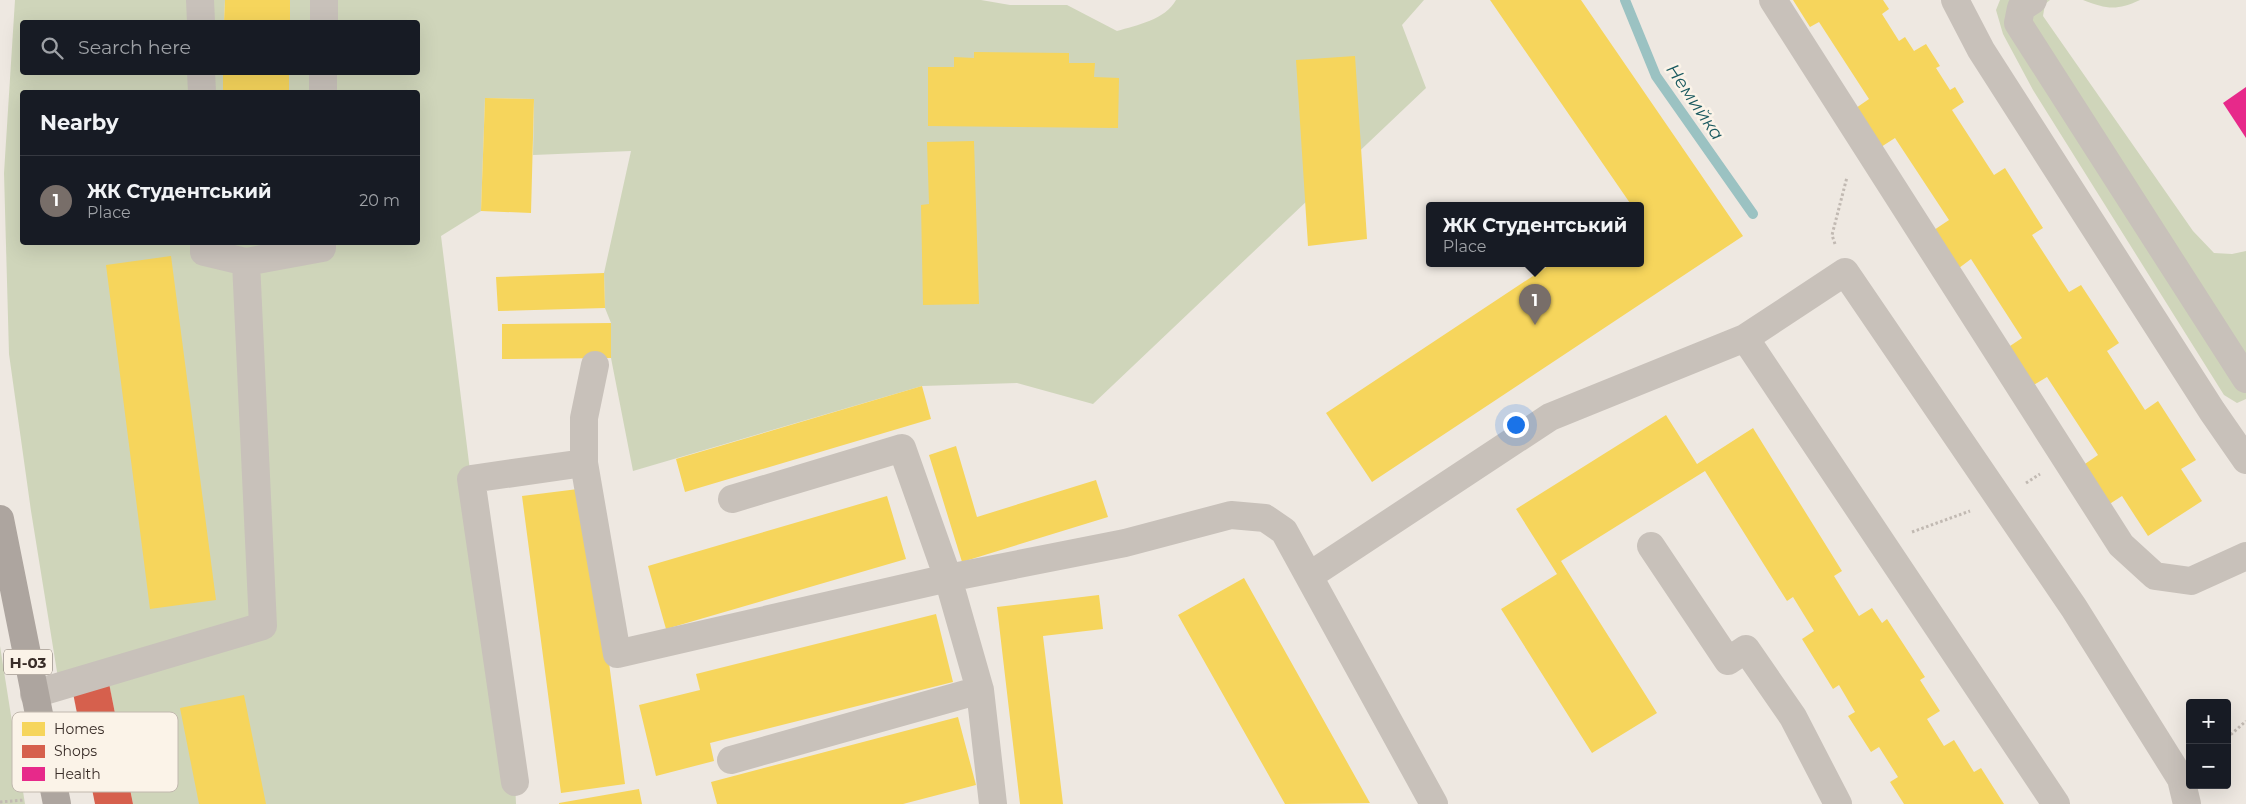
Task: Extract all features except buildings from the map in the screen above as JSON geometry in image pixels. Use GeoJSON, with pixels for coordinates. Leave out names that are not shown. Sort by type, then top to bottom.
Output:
{"type":"FeatureCollection","features":[{"type":"Feature","properties":{"kind":"main road","name":"Н-03"},"geometry":{"type":"LineString","coordinates":[[0,519],[38,712]]}},
{"type":"Feature","properties":{"kind":"lane"},"geometry":{"type":"LineString","coordinates":[[200,0],[200,20]]}},
{"type":"Feature","properties":{"kind":"lane"},"geometry":{"type":"LineString","coordinates":[[324,0],[324,20]]}},
{"type":"Feature","properties":{"kind":"lane"},"geometry":{"type":"LineString","coordinates":[[1773,0],[2121,545],[2155,576],[2191,581],[2246,556]]}},
{"type":"Feature","properties":{"kind":"lane"},"geometry":{"type":"LineString","coordinates":[[1955,0],[1981,50],[2212,411],[2246,460]]}},
{"type":"Feature","properties":{"kind":"lane"},"geometry":{"type":"LineString","coordinates":[[2033,0],[2021,8],[2018,23],[2246,379]]}},
{"type":"Feature","properties":{"kind":"lane"},"geometry":{"type":"LineString","coordinates":[[201,75],[202,90]]}},
{"type":"Feature","properties":{"kind":"lane"},"geometry":{"type":"LineString","coordinates":[[323,75],[323,90]]}},
{"type":"Feature","properties":{"kind":"lane"},"geometry":{"type":"LineString","coordinates":[[204,245],[204,252],[246,262],[322,248],[322,245]]}},
{"type":"Feature","properties":{"kind":"lane"},"geometry":{"type":"LineString","coordinates":[[34,694],[263,626],[246,262]]}},
{"type":"Feature","properties":{"kind":"lane"},"geometry":{"type":"LineString","coordinates":[[1309,576],[1550,417],[1745,338],[1845,272],[2074,608],[2182,779],[2187,804]]}},
{"type":"Feature","properties":{"kind":"lane"},"geometry":{"type":"LineString","coordinates":[[1745,338],[2056,804]]}},
{"type":"Feature","properties":{"kind":"lane"},"geometry":{"type":"LineString","coordinates":[[595,365],[584,418],[584,463],[617,654],[948,578],[1125,543],[1231,516],[1265,518],[1284,531],[1434,804]]}},
{"type":"Feature","properties":{"kind":"lane"},"geometry":{"type":"LineString","coordinates":[[732,499],[902,448],[948,578],[980,690],[990,803]]}},
{"type":"Feature","properties":{"kind":"lane"},"geometry":{"type":"LineString","coordinates":[[515,782],[470,479],[584,463]]}},
{"type":"Feature","properties":{"kind":"lane"},"geometry":{"type":"LineString","coordinates":[[1651,546],[1728,661],[1746,649],[1793,718],[1838,804]]}},
{"type":"Feature","properties":{"kind":"lane"},"geometry":{"type":"LineString","coordinates":[[730,760],[980,690]]}},
{"type":"Feature","properties":{"kind":"path"},"geometry":{"type":"LineString","coordinates":[[1845,272],[1832,235],[1858,133]]}},
{"type":"Feature","properties":{"kind":"path"},"geometry":{"type":"LineString","coordinates":[[2231,734],[2246,721]]}},
{"type":"Feature","properties":{"kind":"path"},"geometry":{"type":"LineString","coordinates":[[0,802],[24,800]]}},
{"type":"Feature","properties":{"kind":"green space"},"geometry":{"type":"Polygon","coordinates":[[[15,0],[225,0],[224,20],[20,20],[20,75],[223,75],[223,90],[20,90],[20,245],[420,245],[420,90],[289,90],[289,75],[420,75],[420,20],[290,20],[290,0],[981,0],[1010,5],[1067,5],[1117,31],[1158,17],[1171,7],[1176,0],[1424,0],[1402,25],[1426,88],[1093,404],[1017,383],[922,386],[633,471],[611,358],[611,323],[605,308],[604,273],[631,151],[533,155],[534,99],[485,98],[481,211],[441,236],[471,479],[515,782],[516,804],[133,804],[131,792],[178,792],[178,712],[115,712],[107,673],[58,678],[31,511],[9,354],[4,173],[15,0]]]}},
{"type":"Feature","properties":{"kind":"green space"},"geometry":{"type":"Polygon","coordinates":[[[2000,0],[2050,0],[2045,4],[2043,16],[2193,231],[2214,253],[2232,254],[2246,251],[2246,399],[2237,403],[2224,395],[2033,90],[2003,34],[1996,10],[2000,0]]]}},
{"type":"Feature","properties":{"kind":"green space"},"geometry":{"type":"Polygon","coordinates":[[[2083,0],[2140,0],[2112,8],[2083,0]]]}},
{"type":"Feature","properties":{"kind":"green space"},"geometry":{"type":"Polygon","coordinates":[[[0,646],[12,722],[12,792],[23,792],[25,804],[0,804],[0,646]]]}},
{"type":"Feature","properties":{"kind":"waterway","name":"Немийка"},"geometry":{"type":"LineString","coordinates":[[1625,0],[1656,76],[1753,214]]}},
{"type":"Feature","properties":{"kind":"place","name":"ЖК Студентський"},"geometry":{"type":"Point","coordinates":[1535,325]}}]}
